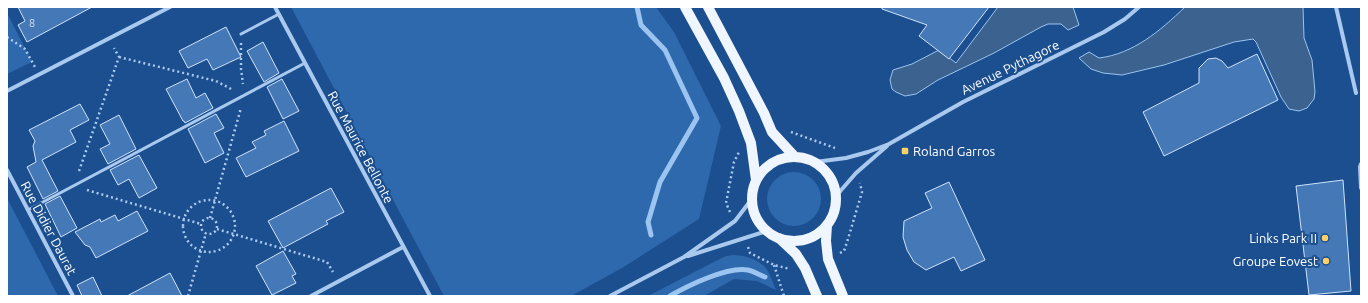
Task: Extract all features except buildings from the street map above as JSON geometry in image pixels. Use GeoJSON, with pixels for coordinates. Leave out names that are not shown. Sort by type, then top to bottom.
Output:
{"type":"FeatureCollection","features":[{"type":"Feature","properties":{"kind":"main road"},"geometry":{"type":"LineString","coordinates":[[685,7],[724,78],[740,111],[751,143],[756,180]]}},
{"type":"Feature","properties":{"kind":"main road"},"geometry":{"type":"LineString","coordinates":[[708,7],[764,113],[772,132],[795,157]]}},
{"type":"Feature","properties":{"kind":"main road"},"geometry":{"type":"LineString","coordinates":[[779,238],[792,241],[805,240],[817,234],[827,225],[836,206],[836,196],[830,176],[815,162],[805,158],[783,158],[772,163],[763,170],[756,180],[752,190],[752,200],[754,212],[759,222],[767,231],[779,238],[796,254],[805,268],[817,296]]}},
{"type":"Feature","properties":{"kind":"main road"},"geometry":{"type":"LineString","coordinates":[[827,225],[826,241],[828,259],[843,296]]}},
{"type":"Feature","properties":{"kind":"street"},"geometry":{"type":"LineString","coordinates":[[7,91],[170,7]]}},
{"type":"Feature","properties":{"kind":"street","name":"Rue Maurice Bellonte"},"geometry":{"type":"LineString","coordinates":[[275,7],[430,296]]}},
{"type":"Feature","properties":{"kind":"street","name":"Avenue Pythagore"},"geometry":{"type":"LineString","coordinates":[[815,162],[846,158],[889,144],[963,102],[1104,32],[1125,19],[1139,7]]}},
{"type":"Feature","properties":{"kind":"street"},"geometry":{"type":"LineString","coordinates":[[1336,7],[1356,93]]}},
{"type":"Feature","properties":{"kind":"street","name":"Avenue Pythagore"},"geometry":{"type":"LineString","coordinates":[[836,196],[856,173],[889,144]]}},
{"type":"Feature","properties":{"kind":"street"},"geometry":{"type":"LineString","coordinates":[[1361,164],[1361,188]]}},
{"type":"Feature","properties":{"kind":"street","name":"Rue Didier Daurat"},"geometry":{"type":"LineString","coordinates":[[7,170],[73,296]]}},
{"type":"Feature","properties":{"kind":"street"},"geometry":{"type":"LineString","coordinates":[[610,296],[684,257],[735,221],[752,200]]}},
{"type":"Feature","properties":{"kind":"street"},"geometry":{"type":"LineString","coordinates":[[684,257],[767,231]]}},
{"type":"Feature","properties":{"kind":"street"},"geometry":{"type":"LineString","coordinates":[[311,296],[403,247]]}},
{"type":"Feature","properties":{"kind":"lane"},"geometry":{"type":"LineString","coordinates":[[241,34],[279,14]]}},
{"type":"Feature","properties":{"kind":"lane"},"geometry":{"type":"LineString","coordinates":[[28,210],[305,63]]}},
{"type":"Feature","properties":{"kind":"path"},"geometry":{"type":"LineString","coordinates":[[210,218],[245,95],[241,69],[241,34]]}},
{"type":"Feature","properties":{"kind":"path"},"geometry":{"type":"LineString","coordinates":[[7,37],[25,49],[39,75]]}},
{"type":"Feature","properties":{"kind":"path"},"geometry":{"type":"LineString","coordinates":[[201,224],[74,186],[118,58],[216,81],[245,95]]}},
{"type":"Feature","properties":{"kind":"path"},"geometry":{"type":"LineString","coordinates":[[785,130],[837,149]]}},
{"type":"Feature","properties":{"kind":"path"},"geometry":{"type":"LineString","coordinates":[[726,203],[734,162],[740,151]]}},
{"type":"Feature","properties":{"kind":"path"},"geometry":{"type":"LineString","coordinates":[[836,256],[844,251],[850,233],[862,192],[859,179]]}},
{"type":"Feature","properties":{"kind":"path"},"geometry":{"type":"LineString","coordinates":[[205,200],[215,200],[225,205],[232,213],[236,223],[234,234],[229,243],[221,250],[211,252],[201,251],[192,246],[186,238],[183,229],[184,219],[188,210],[196,203],[205,200]]}},
{"type":"Feature","properties":{"kind":"path"},"geometry":{"type":"LineString","coordinates":[[210,218],[215,221],[216,229],[212,233],[206,233],[202,230],[201,224],[204,219],[210,218]]}},
{"type":"Feature","properties":{"kind":"path"},"geometry":{"type":"LineString","coordinates":[[216,229],[327,262],[338,282]]}},
{"type":"Feature","properties":{"kind":"path"},"geometry":{"type":"LineString","coordinates":[[188,296],[206,233]]}},
{"type":"Feature","properties":{"kind":"path"},"geometry":{"type":"LineString","coordinates":[[744,238],[750,253],[774,265],[792,270]]}},
{"type":"Feature","properties":{"kind":"path"},"geometry":{"type":"LineString","coordinates":[[774,265],[784,296]]}},
{"type":"Feature","properties":{"kind":"shaded area"},"geometry":{"type":"Polygon","coordinates":[[[291,7],[656,7],[674,32],[721,126],[699,219],[622,268],[571,296],[444,296],[291,7]]]}},
{"type":"Feature","properties":{"kind":"shaded area"},"geometry":{"type":"Polygon","coordinates":[[[998,7],[1073,7],[1079,25],[1068,30],[1061,24],[1048,24],[994,53],[938,80],[916,94],[905,96],[892,89],[890,80],[893,70],[912,64],[939,50],[956,63],[998,7]]]}},
{"type":"Feature","properties":{"kind":"shaded area"},"geometry":{"type":"Polygon","coordinates":[[[1185,7],[1303,7],[1304,38],[1312,60],[1315,92],[1314,99],[1307,108],[1299,111],[1289,109],[1281,97],[1256,42],[1253,39],[1234,42],[1164,65],[1122,75],[1103,73],[1091,69],[1079,58],[1089,52],[1099,58],[1123,52],[1156,33],[1185,7]]]}},
{"type":"Feature","properties":{"kind":"shaded area"},"geometry":{"type":"Polygon","coordinates":[[[7,13],[32,62],[7,74],[7,13]]]}},
{"type":"Feature","properties":{"kind":"shaded area"},"geometry":{"type":"Polygon","coordinates":[[[794,172],[804,174],[813,180],[819,189],[821,199],[819,209],[813,218],[804,224],[794,226],[784,224],[775,218],[769,209],[767,199],[769,189],[775,180],[784,174],[794,172]]]}},
{"type":"Feature","properties":{"kind":"shaded area"},"geometry":{"type":"Polygon","coordinates":[[[7,198],[58,296],[7,296],[7,198]]]}},
{"type":"Feature","properties":{"kind":"shaded area"},"geometry":{"type":"Polygon","coordinates":[[[733,255],[750,258],[762,264],[768,272],[776,290],[757,281],[734,279],[704,296],[648,296],[726,256],[733,255]]]}},
{"type":"Feature","properties":{"kind":"waterway"},"geometry":{"type":"LineString","coordinates":[[637,7],[641,25],[665,50],[697,118],[660,182],[648,222],[651,235]]}},
{"type":"Feature","properties":{"kind":"waterway"},"geometry":{"type":"LineString","coordinates":[[670,296],[697,282],[730,271],[748,270],[765,277]]}},
{"type":"Feature","properties":{"kind":"place","name":"Roland Garros"},"geometry":{"type":"Point","coordinates":[905,151]}},
{"type":"Feature","properties":{"kind":"place","name":"Links Park II"},"geometry":{"type":"Point","coordinates":[1325,238]}},
{"type":"Feature","properties":{"kind":"place","name":"Groupe Eovest"},"geometry":{"type":"Point","coordinates":[1326,261]}}]}
